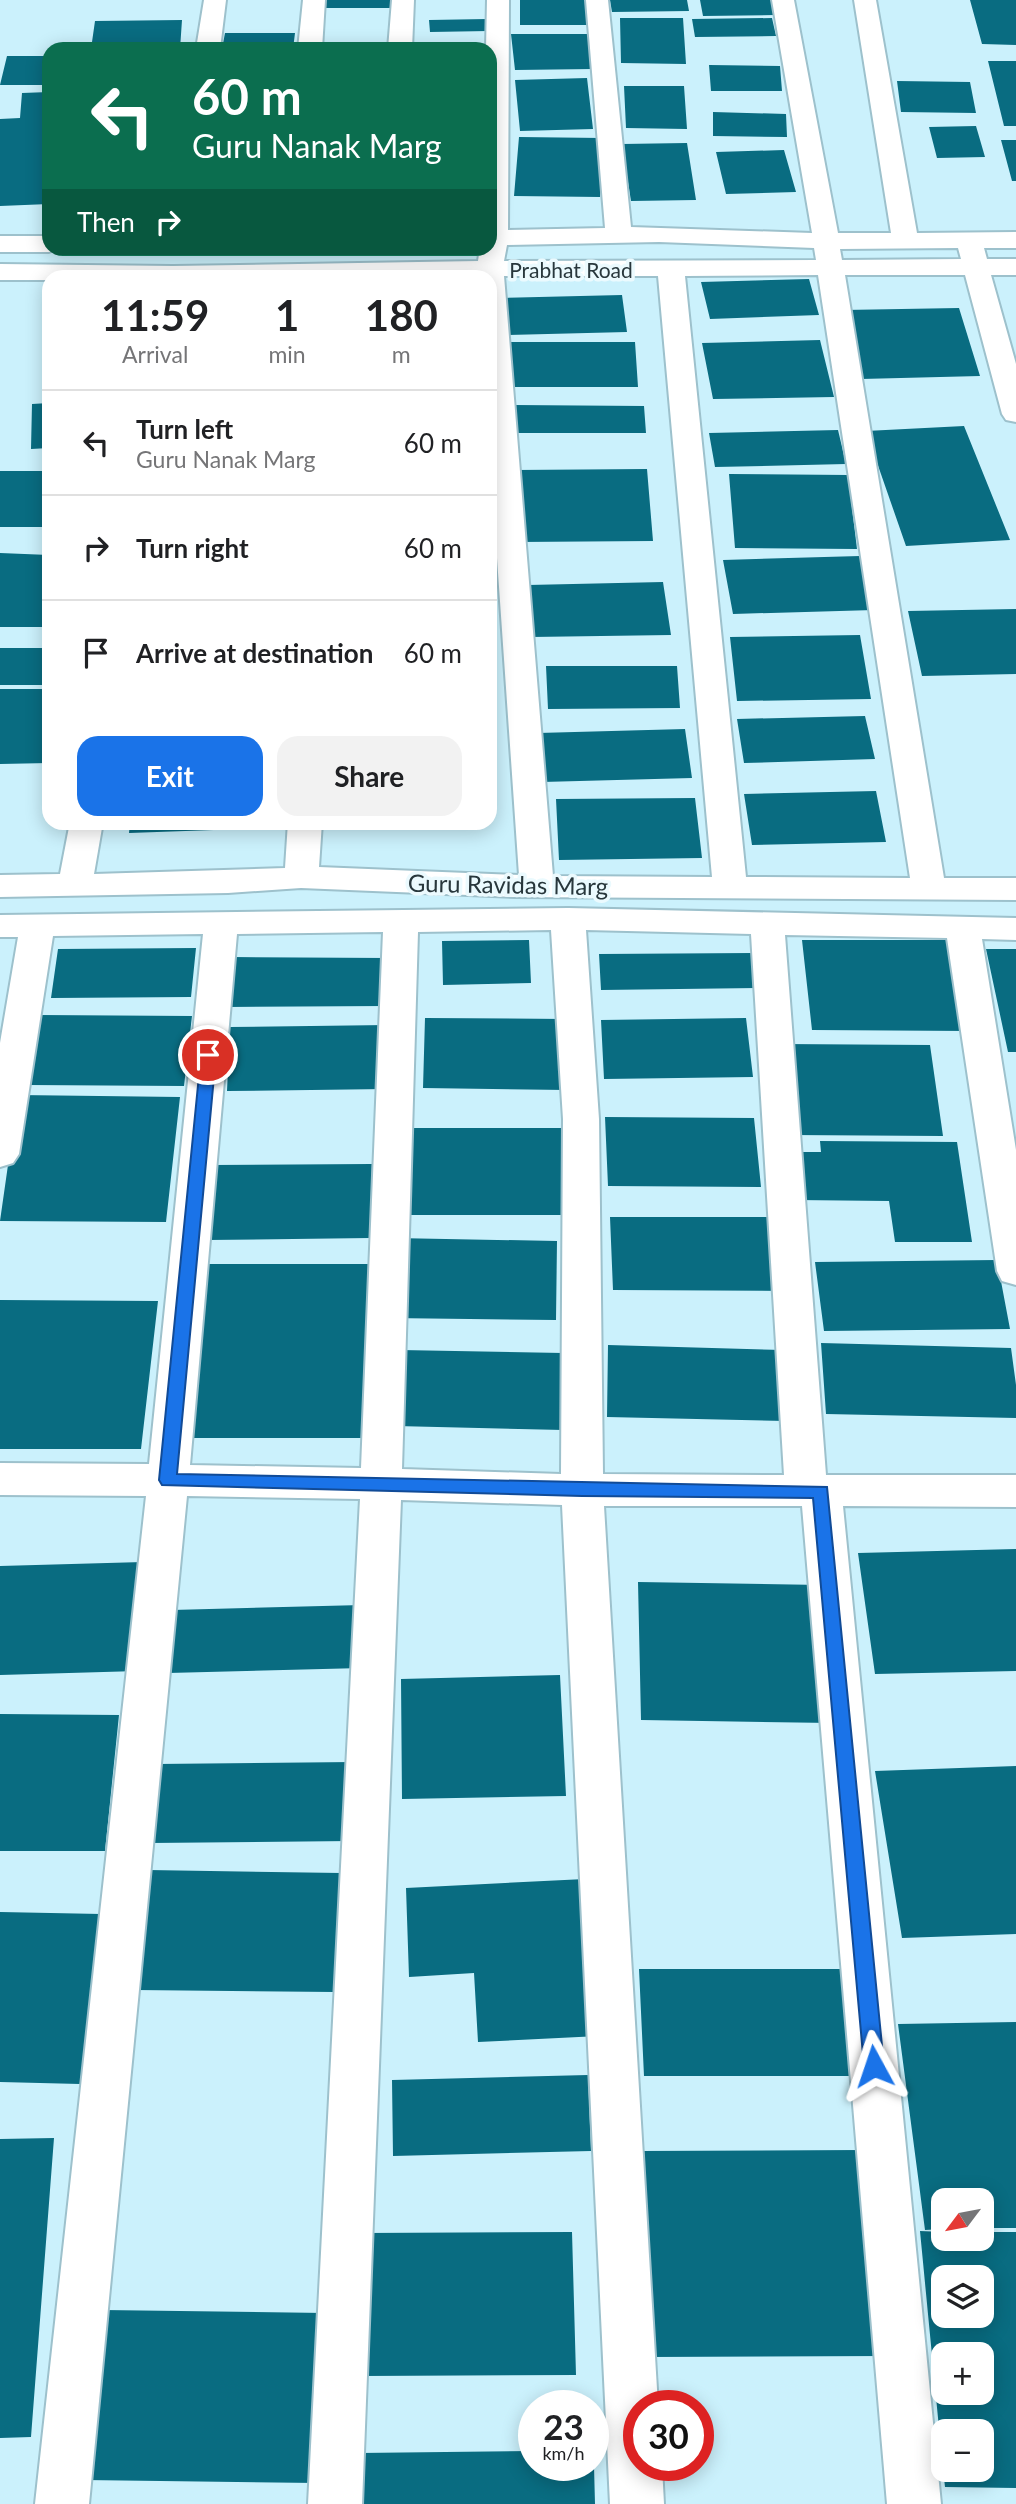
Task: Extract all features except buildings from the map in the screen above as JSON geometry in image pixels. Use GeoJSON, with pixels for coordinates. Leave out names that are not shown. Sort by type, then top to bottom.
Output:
{"type":"FeatureCollection","features":[{"type":"Feature","properties":{"kind":"street"},"geometry":{"type":"LineString","coordinates":[[209,42],[215,0]]}},
{"type":"Feature","properties":{"kind":"street"},"geometry":{"type":"LineString","coordinates":[[311,42],[314,0]]}},
{"type":"Feature","properties":{"kind":"street"},"geometry":{"type":"LineString","coordinates":[[400,42],[403,0]]}},
{"type":"Feature","properties":{"kind":"street"},"geometry":{"type":"LineString","coordinates":[[497,48],[498,0]]}},
{"type":"Feature","properties":{"kind":"street"},"geometry":{"type":"LineString","coordinates":[[597,0],[619,235]]}},
{"type":"Feature","properties":{"kind":"street"},"geometry":{"type":"LineString","coordinates":[[783,0],[827,254],[929,888]]}},
{"type":"Feature","properties":{"kind":"street"},"geometry":{"type":"LineString","coordinates":[[865,0],[905,241]]}},
{"type":"Feature","properties":{"kind":"street","name":"Prabhat Road"},"geometry":{"type":"LineString","coordinates":[[497,238],[619,235],[978,268],[1016,267]]}},
{"type":"Feature","properties":{"kind":"street","name":"Prabhat Road"},"geometry":{"type":"LineString","coordinates":[[444,270],[671,270],[827,254],[905,241],[1016,240]]}},
{"type":"Feature","properties":{"kind":"street"},"geometry":{"type":"LineString","coordinates":[[968,241],[978,268],[1016,414]]}},
{"type":"Feature","properties":{"kind":"street"},"geometry":{"type":"LineString","coordinates":[[0,244],[42,244]]}},
{"type":"Feature","properties":{"kind":"street"},"geometry":{"type":"LineString","coordinates":[[353,270],[369,256]]}},
{"type":"Feature","properties":{"kind":"street"},"geometry":{"type":"LineString","coordinates":[[490,269],[491,256]]}},
{"type":"Feature","properties":{"kind":"street"},"geometry":{"type":"LineString","coordinates":[[671,270],[730,888]]}},
{"type":"Feature","properties":{"kind":"street","name":"Prabhat Road"},"geometry":{"type":"LineString","coordinates":[[0,272],[42,273]]}},
{"type":"Feature","properties":{"kind":"street"},"geometry":{"type":"LineString","coordinates":[[497,361],[537,886]]}},
{"type":"Feature","properties":{"kind":"street"},"geometry":{"type":"LineString","coordinates":[[75,885],[85,830]]}},
{"type":"Feature","properties":{"kind":"street"},"geometry":{"type":"LineString","coordinates":[[301,877],[304,830]]}},
{"type":"Feature","properties":{"kind":"street","name":"Guru Ravidas Marg"},"geometry":{"type":"LineString","coordinates":[[0,886],[228,882],[301,877],[537,886],[1016,889]]}},
{"type":"Feature","properties":{"kind":"street"},"geometry":{"type":"LineString","coordinates":[[568,919],[581,1119],[582,1490],[638,2504]]}},
{"type":"Feature","properties":{"kind":"street","name":"Guru Ravidas Marg"},"geometry":{"type":"LineString","coordinates":[[0,926],[568,919],[1016,929]]}},
{"type":"Feature","properties":{"kind":"street"},"geometry":{"type":"LineString","coordinates":[[335,2504],[381,1484],[401,921]]}},
{"type":"Feature","properties":{"kind":"street"},"geometry":{"type":"LineString","coordinates":[[62,2504],[168,1480],[220,922]]}},
{"type":"Feature","properties":{"kind":"street"},"geometry":{"type":"LineString","coordinates":[[768,922],[813,1491],[914,2504]]}},
{"type":"Feature","properties":{"kind":"street"},"geometry":{"type":"LineString","coordinates":[[0,1154],[37,926]]}},
{"type":"Feature","properties":{"kind":"street"},"geometry":{"type":"LineString","coordinates":[[963,927],[1016,1271]]}},
{"type":"Feature","properties":{"kind":"street"},"geometry":{"type":"LineString","coordinates":[[0,1479],[381,1484],[582,1490],[1016,1491]]}},
{"type":"Feature","properties":{"kind":"route"},"geometry":{"type":"LineString","coordinates":[[208,1055],[168,1480],[582,1490],[821,1491],[874,2066]]}}]}
